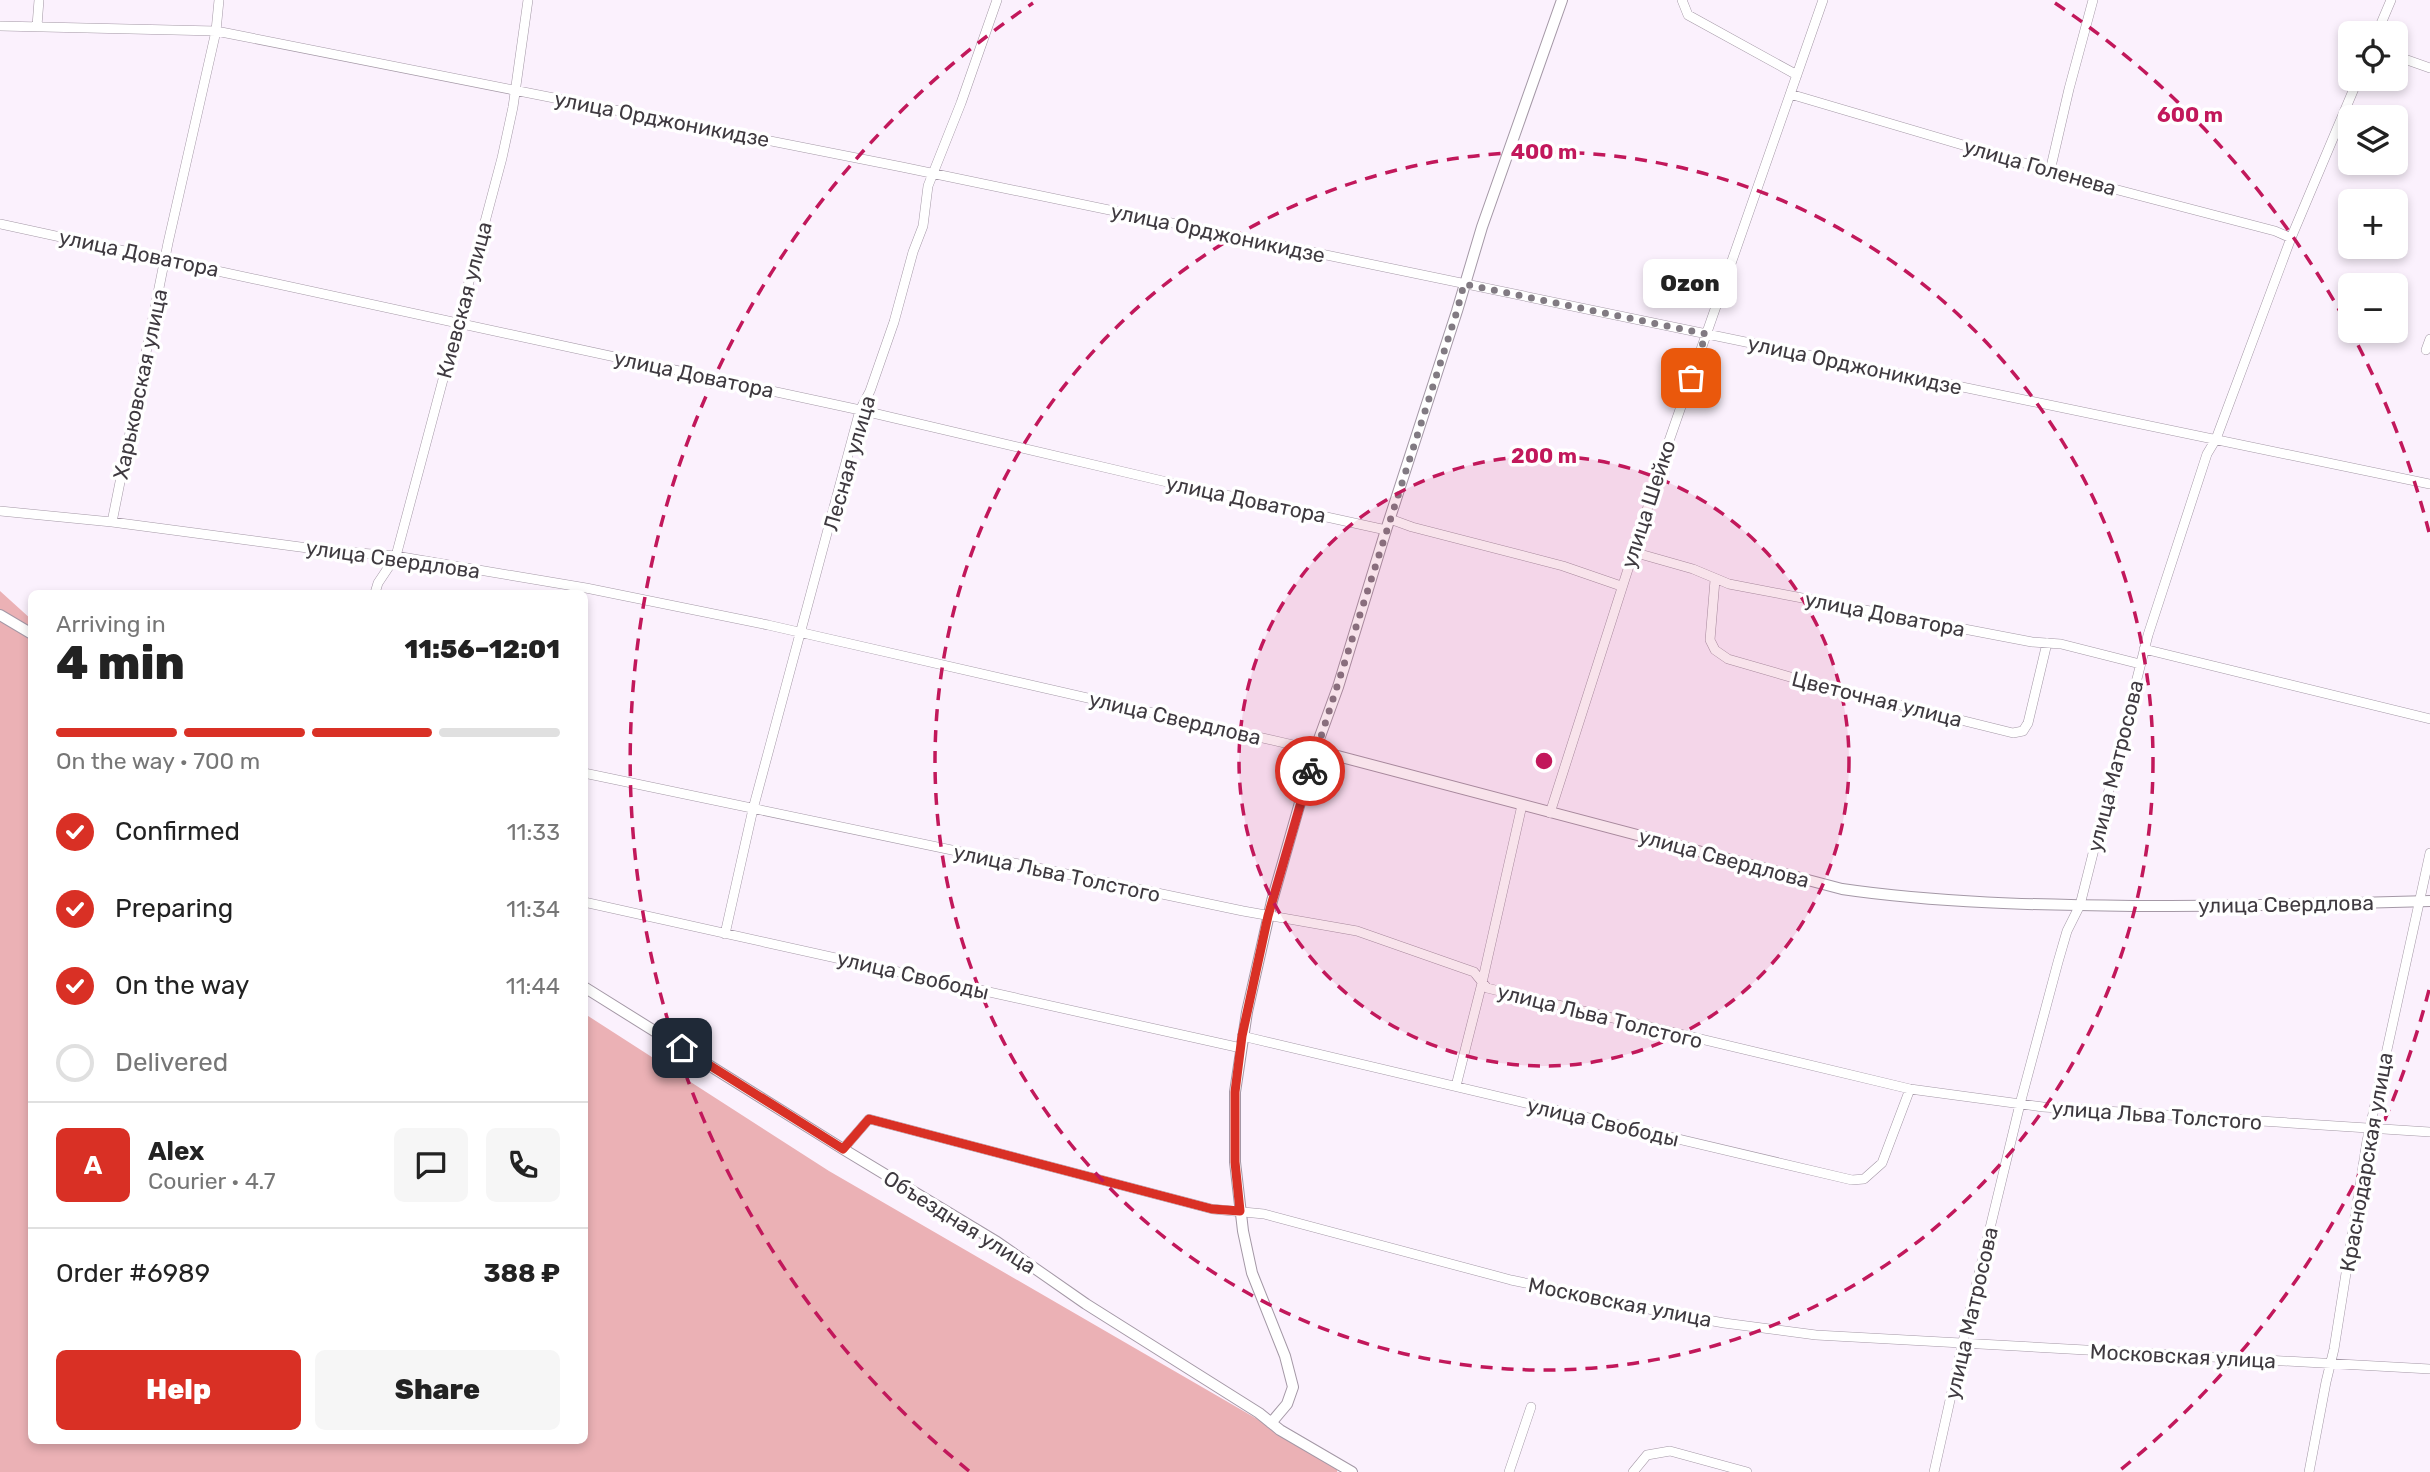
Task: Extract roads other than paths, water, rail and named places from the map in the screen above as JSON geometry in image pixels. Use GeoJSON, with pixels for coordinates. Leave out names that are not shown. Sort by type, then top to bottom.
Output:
{"type":"FeatureCollection","features":[{"type":"Feature","properties":{"kind":"street"},"geometry":{"type":"LineString","coordinates":[[37,26],[39,0]]}},
{"type":"Feature","properties":{"kind":"street","name":"Харьковская улица"},"geometry":{"type":"LineString","coordinates":[[111,522],[165,258],[216,31],[219,0]]}},
{"type":"Feature","properties":{"kind":"street","name":"Киевская улица"},"geometry":{"type":"LineString","coordinates":[[376,590],[396,556],[502,158],[528,0]]}},
{"type":"Feature","properties":{"kind":"street","name":"Лесная улица"},"geometry":{"type":"LineString","coordinates":[[725,934],[807,603],[840,493],[860,410],[870,391],[894,322],[923,226],[928,186],[997,0]]}},
{"type":"Feature","properties":{"kind":"street"},"geometry":{"type":"LineString","coordinates":[[1271,1423],[1287,1404],[1293,1387],[1285,1356],[1252,1273],[1240,1211],[1235,1162],[1235,1092],[1241,1042],[1268,916],[1315,750],[1338,687],[1482,227],[1562,0]]}},
{"type":"Feature","properties":{"kind":"street"},"geometry":{"type":"LineString","coordinates":[[1682,0],[1688,15],[1797,75]]}},
{"type":"Feature","properties":{"kind":"street","name":"улица Шейко"},"geometry":{"type":"LineString","coordinates":[[1550,813],[1621,586],[1823,0]]}},
{"type":"Feature","properties":{"kind":"street"},"geometry":{"type":"LineString","coordinates":[[2050,171],[2092,0]]}},
{"type":"Feature","properties":{"kind":"street"},"geometry":{"type":"LineString","coordinates":[[2382,21],[2391,0]]}},
{"type":"Feature","properties":{"kind":"street","name":"улица Орджоникидзе"},"geometry":{"type":"LineString","coordinates":[[0,26],[216,31],[934,173],[2430,484]]}},
{"type":"Feature","properties":{"kind":"street"},"geometry":{"type":"LineString","coordinates":[[2408,60],[2430,68]]}},
{"type":"Feature","properties":{"kind":"street","name":"улица Матросова"},"geometry":{"type":"LineString","coordinates":[[1934,1472],[2020,1104],[2067,931],[2080,905],[2140,664],[2165,579],[2205,459],[2216,439],[2291,238],[2353,91]]}},
{"type":"Feature","properties":{"kind":"street","name":"улица Голенева"},"geometry":{"type":"LineString","coordinates":[[1790,94],[2050,171],[2275,231],[2291,238]]}},
{"type":"Feature","properties":{"kind":"street","name":"улица Доватора"},"geometry":{"type":"LineString","coordinates":[[0,224],[860,410],[1179,485],[1412,527],[1563,566],[1621,586]]}},
{"type":"Feature","properties":{"kind":"street"},"geometry":{"type":"LineString","coordinates":[[2426,350],[2430,338]]}},
{"type":"Feature","properties":{"kind":"street","name":"улица Свердлова"},"geometry":{"type":"LineString","coordinates":[[0,511],[111,522],[323,550],[396,556],[586,588],[801,632],[1315,750],[1842,889],[1930,899],[2080,905],[2291,905],[2424,901]]}},
{"type":"Feature","properties":{"kind":"street","name":"улица Доватора"},"geometry":{"type":"LineString","coordinates":[[1633,552],[1693,569],[1716,580],[2061,644],[2140,664]]}},
{"type":"Feature","properties":{"kind":"street","name":"Цветочная улица"},"geometry":{"type":"LineString","coordinates":[[1716,580],[1712,594],[1710,640],[1714,650],[1728,659],[1811,683],[2013,733],[2023,731],[2028,723],[2047,643]]}},
{"type":"Feature","properties":{"kind":"street"},"geometry":{"type":"LineString","coordinates":[[0,615],[28,632]]}},
{"type":"Feature","properties":{"kind":"street"},"geometry":{"type":"LineString","coordinates":[[2144,649],[2430,719]]}},
{"type":"Feature","properties":{"kind":"street","name":"улица Льва Толстого"},"geometry":{"type":"LineString","coordinates":[[588,774],[1268,916],[1357,931],[1474,972],[1487,988],[1910,1089],[2043,1107],[2430,1132]]}},
{"type":"Feature","properties":{"kind":"street"},"geometry":{"type":"LineString","coordinates":[[1456,1086],[1522,805]]}},
{"type":"Feature","properties":{"kind":"street","name":"Краснодарская улица"},"geometry":{"type":"LineString","coordinates":[[2309,1472],[2331,1364],[2370,1129],[2424,901],[2430,853]]}},
{"type":"Feature","properties":{"kind":"street","name":"улица Свободы"},"geometry":{"type":"LineString","coordinates":[[588,903],[725,934],[1456,1086],[1852,1180],[1864,1179],[1882,1163],[1910,1089]]}},
{"type":"Feature","properties":{"kind":"street","name":"Объездная улица"},"geometry":{"type":"LineString","coordinates":[[588,990],[997,1242],[1086,1304],[1352,1472]]}},
{"type":"Feature","properties":{"kind":"street","name":"Московская улица"},"geometry":{"type":"LineString","coordinates":[[843,1149],[869,1119],[1212,1209],[1264,1214],[1511,1280],[1724,1323],[1816,1335],[2430,1369]]}},
{"type":"Feature","properties":{"kind":"street"},"geometry":{"type":"LineString","coordinates":[[1509,1472],[1531,1407]]}},
{"type":"Feature","properties":{"kind":"street"},"geometry":{"type":"LineString","coordinates":[[1633,1472],[1647,1455],[1670,1451],[1746,1472]]}},
{"type":"Feature","properties":{"kind":"place","name":"Ozon"},"geometry":{"type":"Point","coordinates":[1691,378]}}]}
